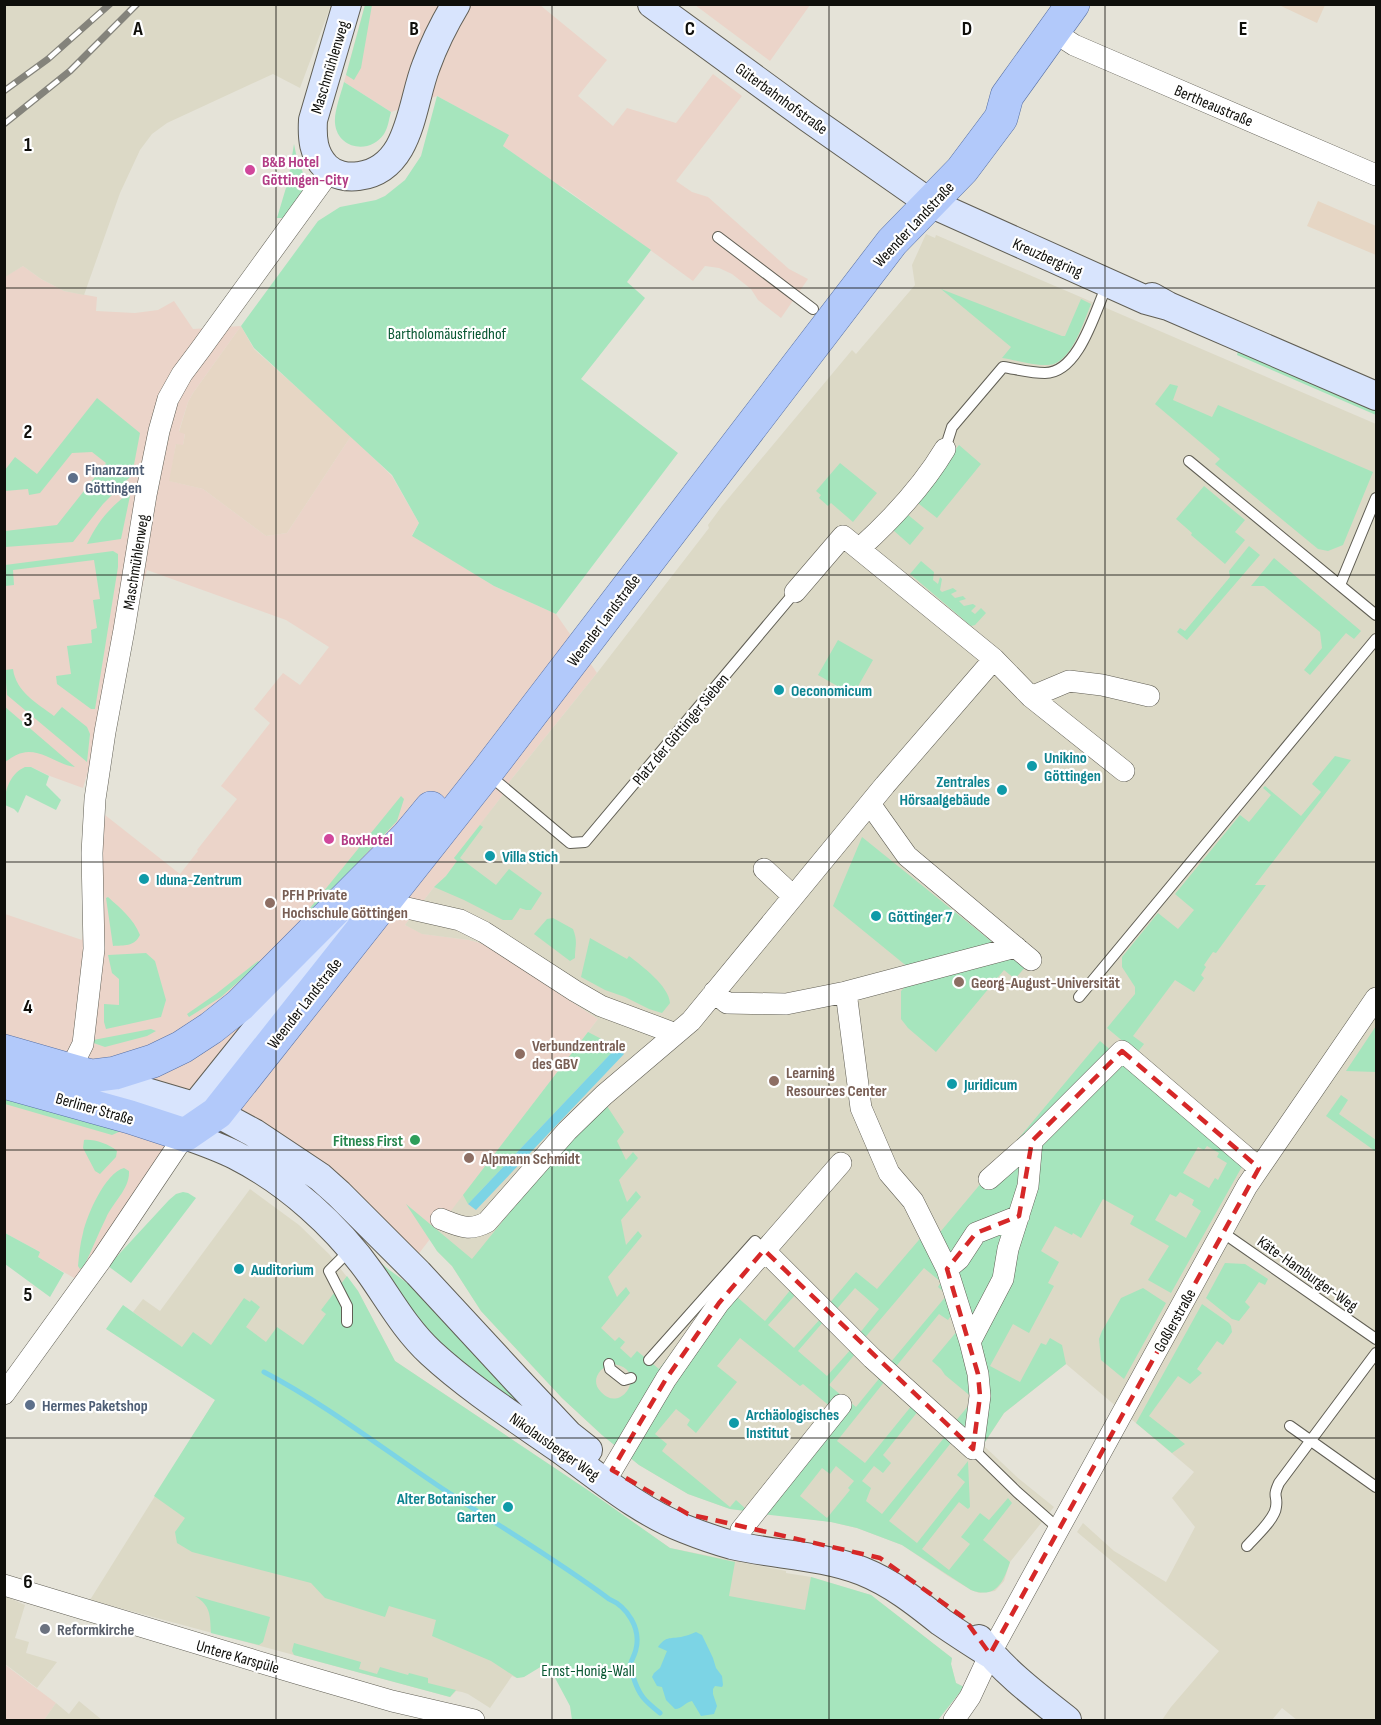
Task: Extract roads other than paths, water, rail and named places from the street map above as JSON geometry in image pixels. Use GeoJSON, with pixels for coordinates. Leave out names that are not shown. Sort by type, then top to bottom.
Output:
{"type":"FeatureCollection","features":[{"type":"Feature","properties":{"kind":"main road","name":"Weender Landstraße"},"geometry":{"type":"LineString","coordinates":[[240,1005],[407,837],[565,638],[874,229],[926,197],[962,170],[1001,118],[1007,96],[1073,4]]}},
{"type":"Feature","properties":{"kind":"main road","name":"Weender Landstraße"},"geometry":{"type":"LineString","coordinates":[[199,1118],[486,773],[880,257],[908,225],[926,197]]}},
{"type":"Feature","properties":{"kind":"main road","name":"Berliner Straße"},"geometry":{"type":"LineString","coordinates":[[4,1082],[75,1072],[115,1073],[160,1058],[199,1037],[240,1005]]}},
{"type":"Feature","properties":{"kind":"main road","name":"Berliner Straße"},"geometry":{"type":"LineString","coordinates":[[4,1051],[75,1072],[130,1117],[199,1118]]}},
{"type":"Feature","properties":{"kind":"street","name":"Maschmühlenweg"},"geometry":{"type":"LineString","coordinates":[[75,1072],[89,995],[94,949],[92,853],[95,799],[146,495],[159,431],[168,399],[188,366],[330,171],[319,160],[315,150],[312,120],[347,4]]}},
{"type":"Feature","properties":{"kind":"street"},"geometry":{"type":"LineString","coordinates":[[330,171],[342,176],[364,175],[383,166],[394,157],[406,133],[425,67],[445,22],[456,4]]}},
{"type":"Feature","properties":{"kind":"street","name":"Güterbahnhofstraße"},"geometry":{"type":"LineString","coordinates":[[652,4],[926,197]]}},
{"type":"Feature","properties":{"kind":"street","name":"Bertheaustraße"},"geometry":{"type":"LineString","coordinates":[[1054,32],[1074,45],[1377,175]]}},
{"type":"Feature","properties":{"kind":"street","name":"Kreuzbergring"},"geometry":{"type":"LineString","coordinates":[[926,197],[1108,284],[1146,300],[1168,306]]}},
{"type":"Feature","properties":{"kind":"street","name":"Kreuzbergring"},"geometry":{"type":"LineString","coordinates":[[926,197],[988,219],[1117,278],[1168,306],[1377,396]]}},
{"type":"Feature","properties":{"kind":"street"},"geometry":{"type":"LineString","coordinates":[[859,549],[887,522],[935,466],[945,449]]}},
{"type":"Feature","properties":{"kind":"street","name":"Platz der Göttinger Sieben"},"geometry":{"type":"LineString","coordinates":[[795,592],[843,536],[994,659],[1031,697],[1124,771]]}},
{"type":"Feature","properties":{"kind":"street"},"geometry":{"type":"LineString","coordinates":[[441,1219],[457,1226],[471,1228],[487,1222],[567,1131],[604,1095],[691,1021],[870,804],[994,659]]}},
{"type":"Feature","properties":{"kind":"street"},"geometry":{"type":"LineString","coordinates":[[1031,697],[1069,681],[1102,685],[1149,696]]}},
{"type":"Feature","properties":{"kind":"street"},"geometry":{"type":"LineString","coordinates":[[714,992],[727,1003],[786,1005],[1024,954],[907,856],[870,804]]}},
{"type":"Feature","properties":{"kind":"street","name":"Weender Landstraße"},"geometry":{"type":"LineString","coordinates":[[4,1394],[199,1118],[407,837]]}},
{"type":"Feature","properties":{"kind":"street"},"geometry":{"type":"LineString","coordinates":[[764,869],[793,896]]}},
{"type":"Feature","properties":{"kind":"street"},"geometry":{"type":"LineString","coordinates":[[407,908],[460,920],[484,932],[601,1006],[676,1034]]}},
{"type":"Feature","properties":{"kind":"street"},"geometry":{"type":"LineString","coordinates":[[846,992],[861,1108],[889,1173],[913,1201],[946,1269],[970,1341],[978,1374],[980,1396],[973,1449]]}},
{"type":"Feature","properties":{"kind":"street","name":"Goßlerstraße"},"geometry":{"type":"LineString","coordinates":[[954,1720],[970,1697],[990,1654],[1259,1168],[1377,998]]}},
{"type":"Feature","properties":{"kind":"street"},"geometry":{"type":"LineString","coordinates":[[989,1179],[1032,1142],[1122,1051],[1259,1168]]}},
{"type":"Feature","properties":{"kind":"street","name":"Nikolausberger Weg"},"geometry":{"type":"LineString","coordinates":[[199,1118],[238,1156],[282,1185],[314,1211],[354,1252],[410,1330],[449,1369],[628,1498],[658,1517],[731,1545],[831,1561],[863,1572],[894,1587],[919,1603],[943,1623],[990,1654]]}},
{"type":"Feature","properties":{"kind":"street","name":"Nikolausberger Weg"},"geometry":{"type":"LineString","coordinates":[[199,1118],[254,1133],[320,1177],[418,1273],[569,1435],[637,1488],[688,1515],[741,1530],[845,1547],[880,1558],[918,1582],[963,1617],[990,1654],[1016,1679],[1067,1720]]}},
{"type":"Feature","properties":{"kind":"street"},"geometry":{"type":"LineString","coordinates":[[970,1341],[1003,1279],[1008,1249],[1028,1186],[1032,1142]]}},
{"type":"Feature","properties":{"kind":"street"},"geometry":{"type":"LineString","coordinates":[[612,1470],[666,1379],[719,1303],[841,1163]]}},
{"type":"Feature","properties":{"kind":"street"},"geometry":{"type":"LineString","coordinates":[[946,1269],[959,1259],[976,1233],[1019,1216]]}},
{"type":"Feature","properties":{"kind":"street"},"geometry":{"type":"LineString","coordinates":[[764,1250],[872,1358],[973,1449]]}},
{"type":"Feature","properties":{"kind":"street"},"geometry":{"type":"LineString","coordinates":[[741,1530],[841,1405]]}},
{"type":"Feature","properties":{"kind":"street","name":"Untere Karspüle"},"geometry":{"type":"LineString","coordinates":[[4,1585],[392,1701],[474,1720]]}},
{"type":"Feature","properties":{"kind":"lane"},"geometry":{"type":"LineString","coordinates":[[718,237],[813,309]]}},
{"type":"Feature","properties":{"kind":"lane"},"geometry":{"type":"LineString","coordinates":[[945,449],[952,427],[1003,367],[1047,374],[1066,366],[1079,350],[1108,284]]}},
{"type":"Feature","properties":{"kind":"lane"},"geometry":{"type":"LineString","coordinates":[[1189,461],[1377,615]]}},
{"type":"Feature","properties":{"kind":"lane"},"geometry":{"type":"LineString","coordinates":[[1340,585],[1377,498]]}},
{"type":"Feature","properties":{"kind":"lane","name":"Platz der Göttinger Sieben"},"geometry":{"type":"LineString","coordinates":[[486,773],[570,843],[585,842],[795,592]]}},
{"type":"Feature","properties":{"kind":"lane"},"geometry":{"type":"LineString","coordinates":[[1079,997],[1377,639]]}},
{"type":"Feature","properties":{"kind":"lane","name":"Käte-Hamburger-Weg"},"geometry":{"type":"LineString","coordinates":[[1222,1232],[1377,1339]]}},
{"type":"Feature","properties":{"kind":"lane"},"geometry":{"type":"LineString","coordinates":[[649,1360],[755,1240],[764,1250]]}},
{"type":"Feature","properties":{"kind":"lane"},"geometry":{"type":"LineString","coordinates":[[347,1322],[347,1306],[329,1271],[343,1257],[354,1252]]}},
{"type":"Feature","properties":{"kind":"lane"},"geometry":{"type":"LineString","coordinates":[[1247,1546],[1273,1516],[1277,1506],[1274,1494],[1279,1483],[1377,1353]]}},
{"type":"Feature","properties":{"kind":"lane"},"geometry":{"type":"LineString","coordinates":[[609,1364],[610,1369],[624,1380],[631,1378]]}},
{"type":"Feature","properties":{"kind":"lane"},"geometry":{"type":"LineString","coordinates":[[1290,1426],[1377,1487]]}},
{"type":"Feature","properties":{"kind":"lane"},"geometry":{"type":"LineString","coordinates":[[973,1449],[1059,1529]]}},
{"type":"Feature","properties":{"kind":"water"},"geometry":{"type":"Polygon","coordinates":[[[617,1047],[624,1054],[476,1210],[468,1204],[617,1047]]]}},
{"type":"Feature","properties":{"kind":"water"},"geometry":{"type":"Polygon","coordinates":[[[696,1632],[702,1635],[716,1668],[722,1676],[723,1685],[722,1687],[715,1686],[713,1689],[717,1706],[714,1714],[701,1716],[692,1701],[675,1709],[666,1700],[662,1687],[657,1686],[652,1677],[660,1668],[667,1651],[658,1647],[661,1643],[696,1632]]]}},
{"type":"Feature","properties":{"kind":"waterway"},"geometry":{"type":"LineString","coordinates":[[264,1372],[330,1412],[622,1607],[632,1620],[637,1634],[636,1649],[630,1665],[635,1683],[646,1701],[660,1713]]}},
{"type":"Feature","properties":{"kind":"railway"},"geometry":{"type":"LineString","coordinates":[[4,91],[48,59],[110,4]]}},
{"type":"Feature","properties":{"kind":"railway"},"geometry":{"type":"LineString","coordinates":[[4,124],[70,71],[137,4]]}},
{"type":"Feature","properties":{"kind":"place","name":"B&B Hotel Göttingen-City"},"geometry":{"type":"Point","coordinates":[250,170]}},
{"type":"Feature","properties":{"kind":"place","name":"Finanzamt Göttingen"},"geometry":{"type":"Point","coordinates":[73,478]}},
{"type":"Feature","properties":{"kind":"place","name":"Oeconomicum"},"geometry":{"type":"Point","coordinates":[779,690]}},
{"type":"Feature","properties":{"kind":"place","name":"Unikino Göttingen"},"geometry":{"type":"Point","coordinates":[1032,766]}},
{"type":"Feature","properties":{"kind":"place","name":"Zentrales Hörsaalgebäude"},"geometry":{"type":"Point","coordinates":[1002,790]}},
{"type":"Feature","properties":{"kind":"place","name":"BoxHotel"},"geometry":{"type":"Point","coordinates":[329,839]}},
{"type":"Feature","properties":{"kind":"place","name":"Villa Stich"},"geometry":{"type":"Point","coordinates":[490,856]}},
{"type":"Feature","properties":{"kind":"place","name":"Iduna-Zentrum"},"geometry":{"type":"Point","coordinates":[144,879]}},
{"type":"Feature","properties":{"kind":"place","name":"PFH Private Hochschule Göttingen"},"geometry":{"type":"Point","coordinates":[270,903]}},
{"type":"Feature","properties":{"kind":"place","name":"Göttinger 7"},"geometry":{"type":"Point","coordinates":[876,916]}},
{"type":"Feature","properties":{"kind":"place","name":"Georg-August-Universität"},"geometry":{"type":"Point","coordinates":[959,982]}},
{"type":"Feature","properties":{"kind":"place","name":"Verbundzentrale des GBV"},"geometry":{"type":"Point","coordinates":[520,1054]}},
{"type":"Feature","properties":{"kind":"place","name":"Learning Resources Center"},"geometry":{"type":"Point","coordinates":[774,1081]}},
{"type":"Feature","properties":{"kind":"place","name":"Juridicum"},"geometry":{"type":"Point","coordinates":[952,1084]}},
{"type":"Feature","properties":{"kind":"place","name":"Fitness First"},"geometry":{"type":"Point","coordinates":[415,1140]}},
{"type":"Feature","properties":{"kind":"place","name":"Alpmann Schmidt"},"geometry":{"type":"Point","coordinates":[469,1158]}},
{"type":"Feature","properties":{"kind":"place","name":"Auditorium"},"geometry":{"type":"Point","coordinates":[239,1269]}},
{"type":"Feature","properties":{"kind":"place","name":"Hermes Paketshop"},"geometry":{"type":"Point","coordinates":[30,1405]}},
{"type":"Feature","properties":{"kind":"place","name":"Archäologisches Institut"},"geometry":{"type":"Point","coordinates":[734,1423]}},
{"type":"Feature","properties":{"kind":"place","name":"Alter Botanischer Garten"},"geometry":{"type":"Point","coordinates":[508,1507]}},
{"type":"Feature","properties":{"kind":"place","name":"Reformkirche"},"geometry":{"type":"Point","coordinates":[45,1629]}},
{"type":"Feature","properties":{"kind":"park label","name":"Bartholomäusfriedhof"},"geometry":{"type":"Point","coordinates":[447,333]}},
{"type":"Feature","properties":{"kind":"park label","name":"Ernst-Honig-Wall"},"geometry":{"type":"Point","coordinates":[588,1670]}}]}
